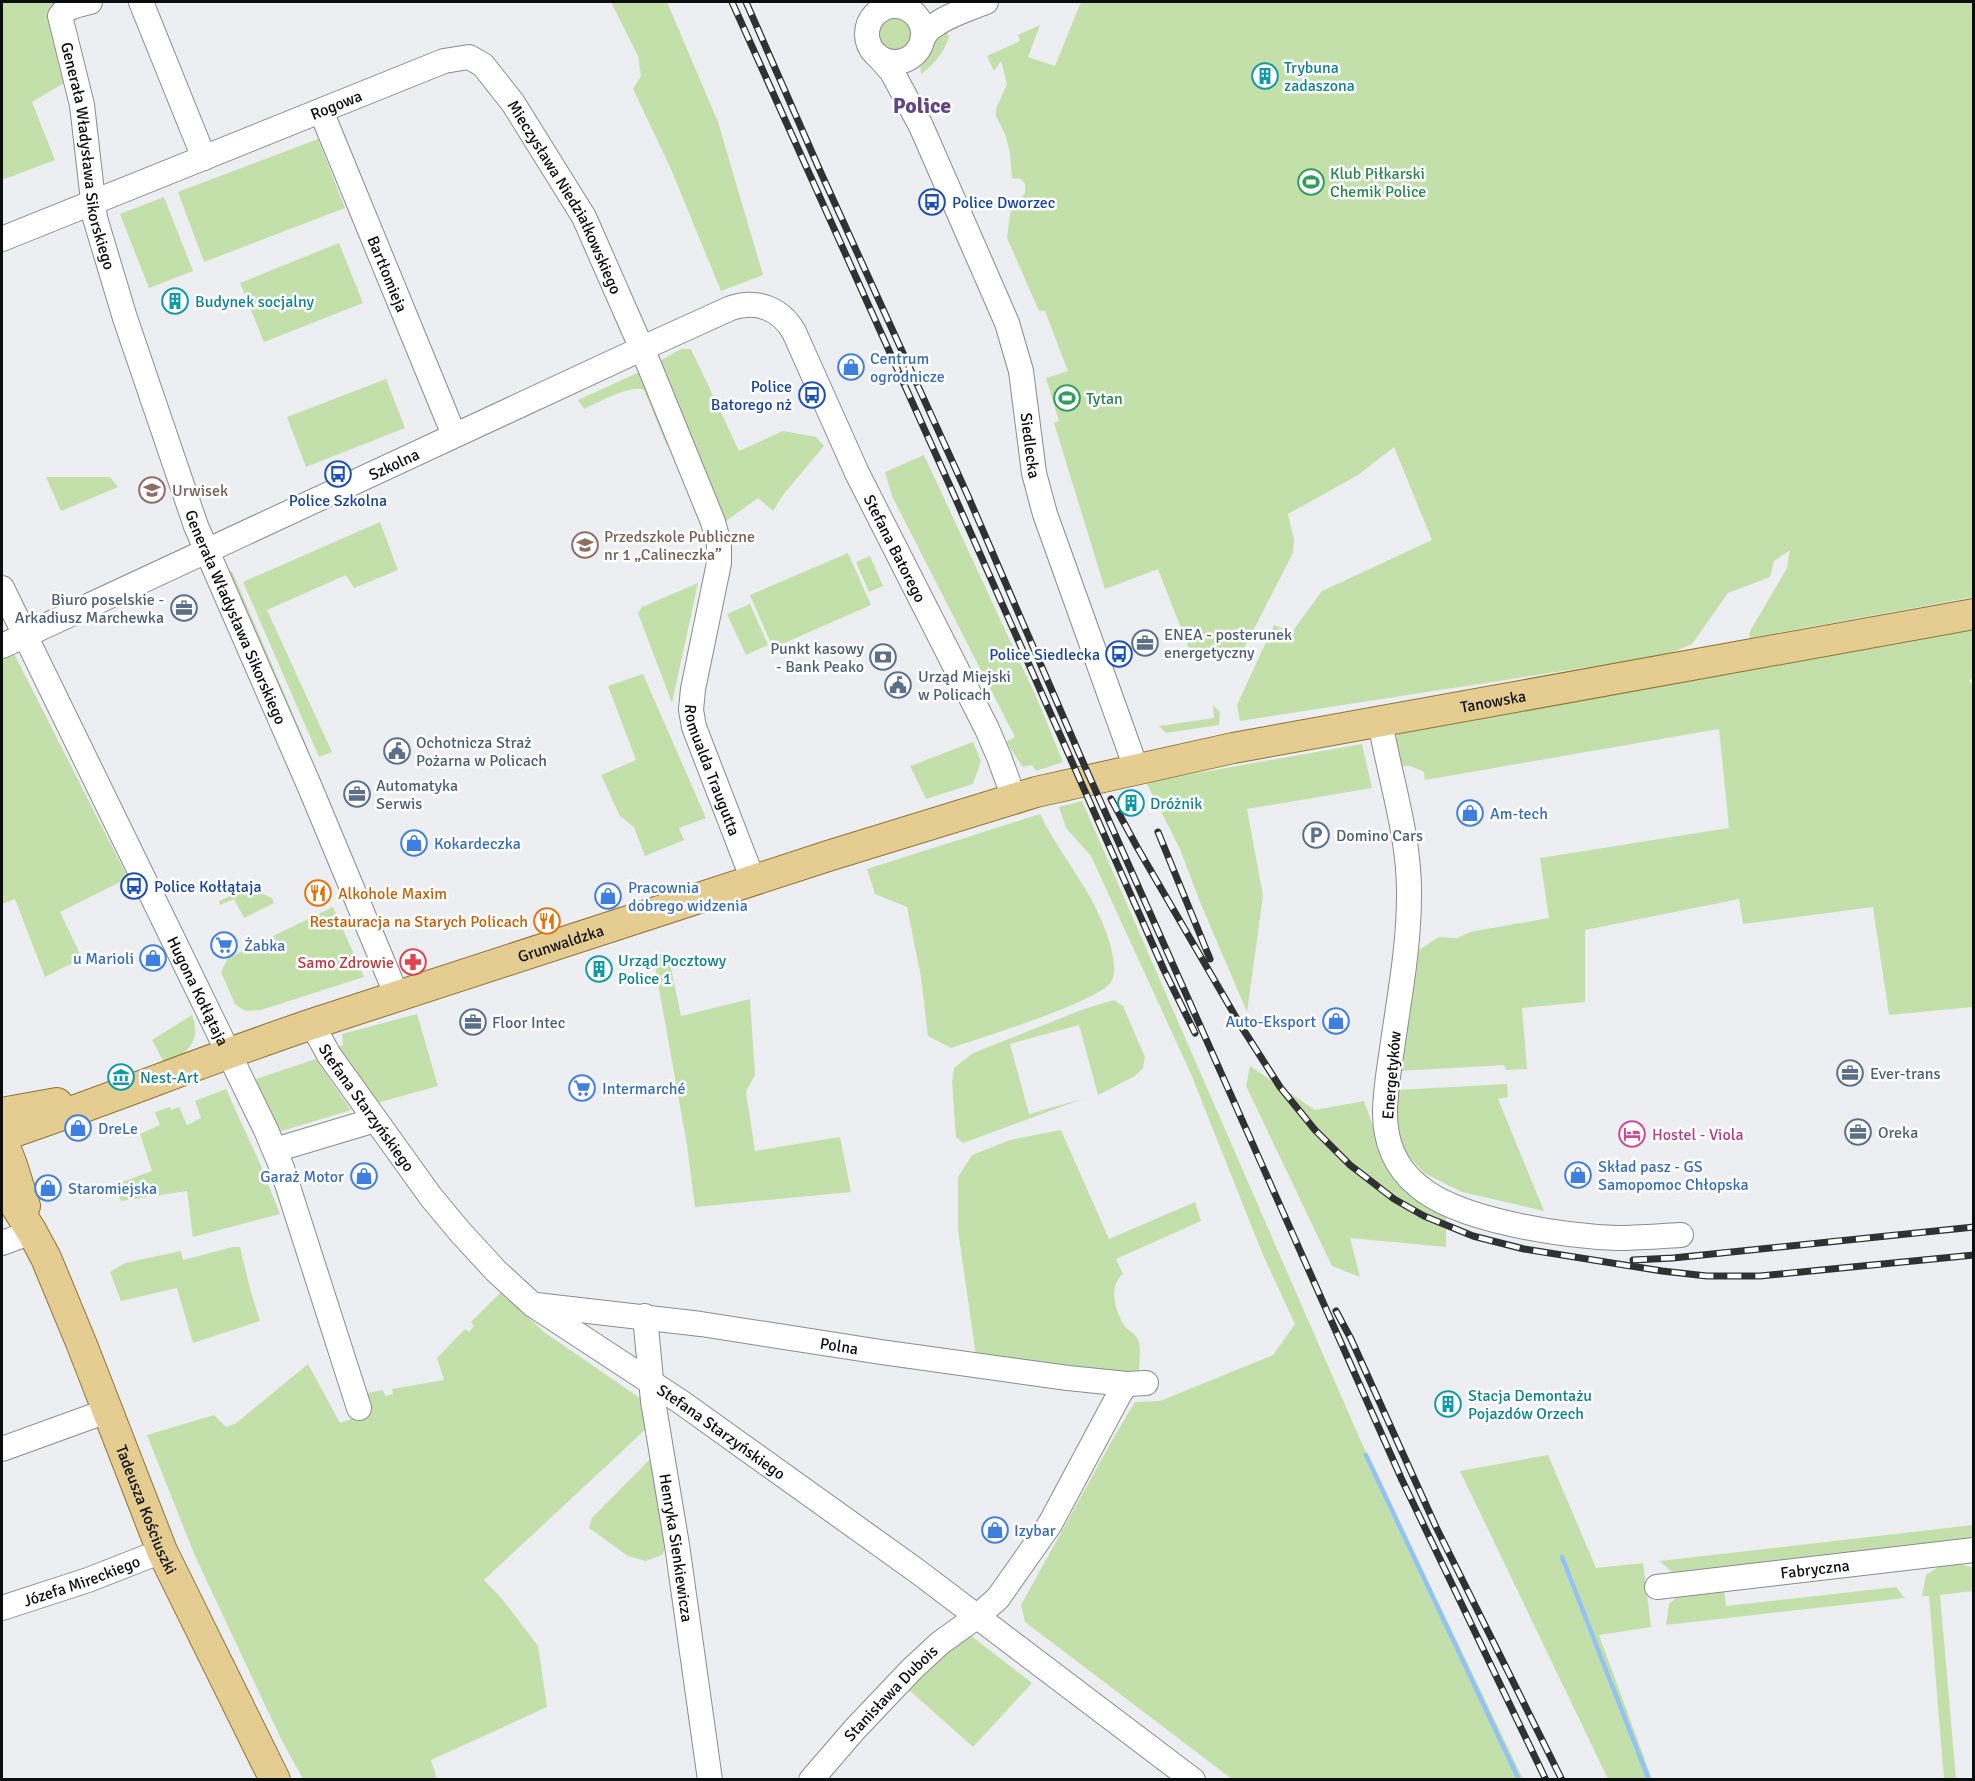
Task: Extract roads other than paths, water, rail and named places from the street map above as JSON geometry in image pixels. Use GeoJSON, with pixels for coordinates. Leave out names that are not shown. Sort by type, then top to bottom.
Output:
{"type":"FeatureCollection","features":[{"type":"Feature","properties":{"kind":"main road","name":"Tanowska"},"geometry":{"type":"LineString","coordinates":[[1014,798],[1136,768],[1380,721],[1974,614]]}},
{"type":"Feature","properties":{"kind":"main road","name":"Grunwaldzka"},"geometry":{"type":"LineString","coordinates":[[2,1137],[312,1024],[753,880],[1014,798]]}},
{"type":"Feature","properties":{"kind":"main road","name":"Grunwaldzka"},"geometry":{"type":"LineString","coordinates":[[2,1112],[32,1106],[110,1097]]}},
{"type":"Feature","properties":{"kind":"main road","name":"Tadeusza Kościuszki"},"geometry":{"type":"LineString","coordinates":[[2,1137],[16,1175],[32,1232]]}},
{"type":"Feature","properties":{"kind":"main road","name":"Tadeusza Kościuszki"},"geometry":{"type":"LineString","coordinates":[[2,1184],[32,1232],[82,1345],[162,1551],[275,1779]]}},
{"type":"Feature","properties":{"kind":"street","name":"Generała Władysława Sikorskiego"},"geometry":{"type":"LineString","coordinates":[[90,2],[70,7],[60,16],[82,105],[95,218],[125,318],[196,526],[309,785],[397,996]]}},
{"type":"Feature","properties":{"kind":"street"},"geometry":{"type":"LineString","coordinates":[[141,2],[204,158]]}},
{"type":"Feature","properties":{"kind":"street"},"geometry":{"type":"LineString","coordinates":[[863,2],[867,17],[868,42],[877,55],[887,61],[899,62],[910,58],[921,44],[926,32],[935,25],[986,2]]}},
{"type":"Feature","properties":{"kind":"street"},"geometry":{"type":"LineString","coordinates":[[868,30],[872,18],[880,10],[892,6],[918,11],[928,10],[949,2]]}},
{"type":"Feature","properties":{"kind":"street"},"geometry":{"type":"LineString","coordinates":[[900,6],[917,16],[921,23],[921,44]]}},
{"type":"Feature","properties":{"kind":"street","name":"Siedlecka"},"geometry":{"type":"LineString","coordinates":[[921,44],[915,62],[914,77],[921,126]]}},
{"type":"Feature","properties":{"kind":"street","name":"Siedlecka"},"geometry":{"type":"LineString","coordinates":[[877,55],[892,72],[921,126],[1011,334],[1023,383],[1034,473],[1045,514],[1136,768]]}},
{"type":"Feature","properties":{"kind":"street","name":"Rogowa"},"geometry":{"type":"LineString","coordinates":[[2,239],[444,61],[469,57]]}},
{"type":"Feature","properties":{"kind":"street","name":"Mieczysława Niedziałkowskiego"},"geometry":{"type":"LineString","coordinates":[[469,57],[483,65],[495,78],[566,186],[584,217],[642,349]]}},
{"type":"Feature","properties":{"kind":"street","name":"Bartłomieja"},"geometry":{"type":"LineString","coordinates":[[321,111],[454,435]]}},
{"type":"Feature","properties":{"kind":"street","name":"Szkolna"},"geometry":{"type":"LineString","coordinates":[[2,646],[454,435],[738,306],[750,304],[768,307]]}},
{"type":"Feature","properties":{"kind":"street","name":"Stefana Batorego"},"geometry":{"type":"LineString","coordinates":[[768,307],[783,317],[794,332],[857,472],[987,729],[1014,798]]}},
{"type":"Feature","properties":{"kind":"street","name":"Romualda Traugutta"},"geometry":{"type":"LineString","coordinates":[[642,349],[718,538],[719,562],[693,689],[691,710],[694,727],[753,880]]}},
{"type":"Feature","properties":{"kind":"street","name":"Hugona Kołłątaja"},"geometry":{"type":"LineString","coordinates":[[2,588],[275,1150],[358,1408]]}},
{"type":"Feature","properties":{"kind":"street","name":"Energetyków"},"geometry":{"type":"LineString","coordinates":[[1380,721],[1402,825],[1409,896],[1385,1114],[1389,1145],[1395,1159],[1409,1178],[1425,1192],[1441,1201],[1482,1216],[1518,1225],[1590,1236],[1619,1238],[1681,1235]]}},
{"type":"Feature","properties":{"kind":"street","name":"Stefana Starzyńskiego"},"geometry":{"type":"LineString","coordinates":[[312,1024],[329,1055],[431,1197],[496,1271],[533,1305],[650,1382],[979,1615],[1192,1779]]}},
{"type":"Feature","properties":{"kind":"street"},"geometry":{"type":"LineString","coordinates":[[2,1112],[15,1124],[29,1126]]}},
{"type":"Feature","properties":{"kind":"street"},"geometry":{"type":"LineString","coordinates":[[275,1150],[375,1120]]}},
{"type":"Feature","properties":{"kind":"street"},"geometry":{"type":"LineString","coordinates":[[2,1243],[32,1232]]}},
{"type":"Feature","properties":{"kind":"street","name":"Polna"},"geometry":{"type":"LineString","coordinates":[[533,1305],[645,1316],[891,1354],[1068,1378],[1136,1384]]}},
{"type":"Feature","properties":{"kind":"street","name":"Henryka Sienkiewicza"},"geometry":{"type":"LineString","coordinates":[[645,1316],[650,1382],[677,1545],[710,1779]]}},
{"type":"Feature","properties":{"kind":"street","name":"Stanisława Dubois"},"geometry":{"type":"LineString","coordinates":[[811,1779],[912,1669],[940,1643],[998,1598],[1050,1524],[1120,1393],[1136,1384]]}},
{"type":"Feature","properties":{"kind":"street"},"geometry":{"type":"LineString","coordinates":[[2,1449],[106,1411]]}},
{"type":"Feature","properties":{"kind":"street","name":"Fabryczna"},"geometry":{"type":"LineString","coordinates":[[1657,1587],[1974,1550]]}},
{"type":"Feature","properties":{"kind":"street","name":"Józefa Mireckiego"},"geometry":{"type":"LineString","coordinates":[[2,1608],[88,1580],[162,1551]]}},
{"type":"Feature","properties":{"kind":"waterway"},"geometry":{"type":"LineString","coordinates":[[1366,1455],[1519,1780]]}},
{"type":"Feature","properties":{"kind":"waterway"},"geometry":{"type":"LineString","coordinates":[[1562,1557],[1649,1780]]}},
{"type":"Feature","properties":{"kind":"railway"},"geometry":{"type":"LineString","coordinates":[[732,2],[950,486],[1164,970],[1195,1033]]}},
{"type":"Feature","properties":{"kind":"railway"},"geometry":{"type":"LineString","coordinates":[[746,2],[968,496],[1078,751],[1402,1480],[1546,1780]]}},
{"type":"Feature","properties":{"kind":"railway"},"geometry":{"type":"LineString","coordinates":[[1111,799],[1241,1026],[1280,1087],[1315,1130],[1350,1165],[1394,1199],[1424,1216],[1473,1236],[1524,1249],[1707,1276],[1760,1276],[1974,1255]]}},
{"type":"Feature","properties":{"kind":"railway"},"geometry":{"type":"LineString","coordinates":[[1158,832],[1210,959]]}},
{"type":"Feature","properties":{"kind":"railway"},"geometry":{"type":"LineString","coordinates":[[1633,1260],[1673,1258],[1974,1227]]}},
{"type":"Feature","properties":{"kind":"railway"},"geometry":{"type":"LineString","coordinates":[[1336,1311],[1351,1339],[1436,1527],[1562,1780]]}},
{"type":"Feature","properties":{"kind":"place","name":"Trybuna zadaszona"},"geometry":{"type":"Point","coordinates":[1265,76]}},
{"type":"Feature","properties":{"kind":"place","name":"Klub Piłkarski Chemik Police"},"geometry":{"type":"Point","coordinates":[1311,182]}},
{"type":"Feature","properties":{"kind":"place","name":"Police Dworzec"},"geometry":{"type":"Point","coordinates":[932,202]}},
{"type":"Feature","properties":{"kind":"place","name":"Budynek socjalny"},"geometry":{"type":"Point","coordinates":[175,301]}},
{"type":"Feature","properties":{"kind":"place","name":"Centrum ogrodnicze"},"geometry":{"type":"Point","coordinates":[851,367]}},
{"type":"Feature","properties":{"kind":"place","name":"Police Batorego nż"},"geometry":{"type":"Point","coordinates":[812,395]}},
{"type":"Feature","properties":{"kind":"place","name":"Tytan"},"geometry":{"type":"Point","coordinates":[1067,398]}},
{"type":"Feature","properties":{"kind":"place","name":"Police Szkolna"},"geometry":{"type":"Point","coordinates":[338,474]}},
{"type":"Feature","properties":{"kind":"place","name":"Urwisek"},"geometry":{"type":"Point","coordinates":[152,490]}},
{"type":"Feature","properties":{"kind":"place","name":"Przedszkole Publiczne nr 1 „Calineczka”"},"geometry":{"type":"Point","coordinates":[585,545]}},
{"type":"Feature","properties":{"kind":"place","name":"Biuro poselskie - Arkadiusz Marchewka"},"geometry":{"type":"Point","coordinates":[184,608]}},
{"type":"Feature","properties":{"kind":"place","name":"ENEA - posterunek energetyczny"},"geometry":{"type":"Point","coordinates":[1145,643]}},
{"type":"Feature","properties":{"kind":"place","name":"Police Siedlecka"},"geometry":{"type":"Point","coordinates":[1119,654]}},
{"type":"Feature","properties":{"kind":"place","name":"Punkt kasowy - Bank Peako"},"geometry":{"type":"Point","coordinates":[883,657]}},
{"type":"Feature","properties":{"kind":"place","name":"Urząd Miejski w Policach"},"geometry":{"type":"Point","coordinates":[898,685]}},
{"type":"Feature","properties":{"kind":"place","name":"Ochotnicza Straż Pożarna w Policach"},"geometry":{"type":"Point","coordinates":[397,751]}},
{"type":"Feature","properties":{"kind":"place","name":"Automatyka Serwis"},"geometry":{"type":"Point","coordinates":[357,794]}},
{"type":"Feature","properties":{"kind":"place","name":"Dróżnik"},"geometry":{"type":"Point","coordinates":[1131,803]}},
{"type":"Feature","properties":{"kind":"place","name":"Am-tech"},"geometry":{"type":"Point","coordinates":[1470,813]}},
{"type":"Feature","properties":{"kind":"place","name":"Domino Cars"},"geometry":{"type":"Point","coordinates":[1316,835]}},
{"type":"Feature","properties":{"kind":"place","name":"Kokardeczka"},"geometry":{"type":"Point","coordinates":[414,843]}},
{"type":"Feature","properties":{"kind":"place","name":"Police Kołłątaja"},"geometry":{"type":"Point","coordinates":[134,886]}},
{"type":"Feature","properties":{"kind":"place","name":"Alkohole Maxim"},"geometry":{"type":"Point","coordinates":[318,893]}},
{"type":"Feature","properties":{"kind":"place","name":"Pracownia dobrego widzenia"},"geometry":{"type":"Point","coordinates":[608,896]}},
{"type":"Feature","properties":{"kind":"place","name":"Restauracja na Starych Policach"},"geometry":{"type":"Point","coordinates":[547,921]}},
{"type":"Feature","properties":{"kind":"place","name":"Żabka"},"geometry":{"type":"Point","coordinates":[224,945]}},
{"type":"Feature","properties":{"kind":"place","name":"u Marioli"},"geometry":{"type":"Point","coordinates":[153,958]}},
{"type":"Feature","properties":{"kind":"place","name":"Samo Zdrowie"},"geometry":{"type":"Point","coordinates":[413,962]}},
{"type":"Feature","properties":{"kind":"place","name":"Urząd Pocztowy Police 1"},"geometry":{"type":"Point","coordinates":[599,969]}},
{"type":"Feature","properties":{"kind":"place","name":"Auto-Eksport"},"geometry":{"type":"Point","coordinates":[1336,1021]}},
{"type":"Feature","properties":{"kind":"place","name":"Floor Intec"},"geometry":{"type":"Point","coordinates":[473,1022]}},
{"type":"Feature","properties":{"kind":"place","name":"Ever-trans"},"geometry":{"type":"Point","coordinates":[1850,1073]}},
{"type":"Feature","properties":{"kind":"place","name":"Nest-Art"},"geometry":{"type":"Point","coordinates":[121,1077]}},
{"type":"Feature","properties":{"kind":"place","name":"Intermarché"},"geometry":{"type":"Point","coordinates":[582,1088]}},
{"type":"Feature","properties":{"kind":"place","name":"DreLe"},"geometry":{"type":"Point","coordinates":[78,1128]}},
{"type":"Feature","properties":{"kind":"place","name":"Oreka"},"geometry":{"type":"Point","coordinates":[1858,1132]}},
{"type":"Feature","properties":{"kind":"place","name":"Hostel - Viola"},"geometry":{"type":"Point","coordinates":[1632,1134]}},
{"type":"Feature","properties":{"kind":"place","name":"Skład pasz - GS Samopomoc Chłopska"},"geometry":{"type":"Point","coordinates":[1578,1175]}},
{"type":"Feature","properties":{"kind":"place","name":"Garaż Motor"},"geometry":{"type":"Point","coordinates":[364,1176]}},
{"type":"Feature","properties":{"kind":"place","name":"Staromiejska"},"geometry":{"type":"Point","coordinates":[48,1188]}},
{"type":"Feature","properties":{"kind":"place","name":"Stacja Demontażu Pojazdów Orzech"},"geometry":{"type":"Point","coordinates":[1448,1404]}},
{"type":"Feature","properties":{"kind":"place","name":"Izybar"},"geometry":{"type":"Point","coordinates":[995,1530]}},
{"type":"Feature","properties":{"kind":"district","name":"Police"},"geometry":{"type":"Point","coordinates":[922,105]}}]}
